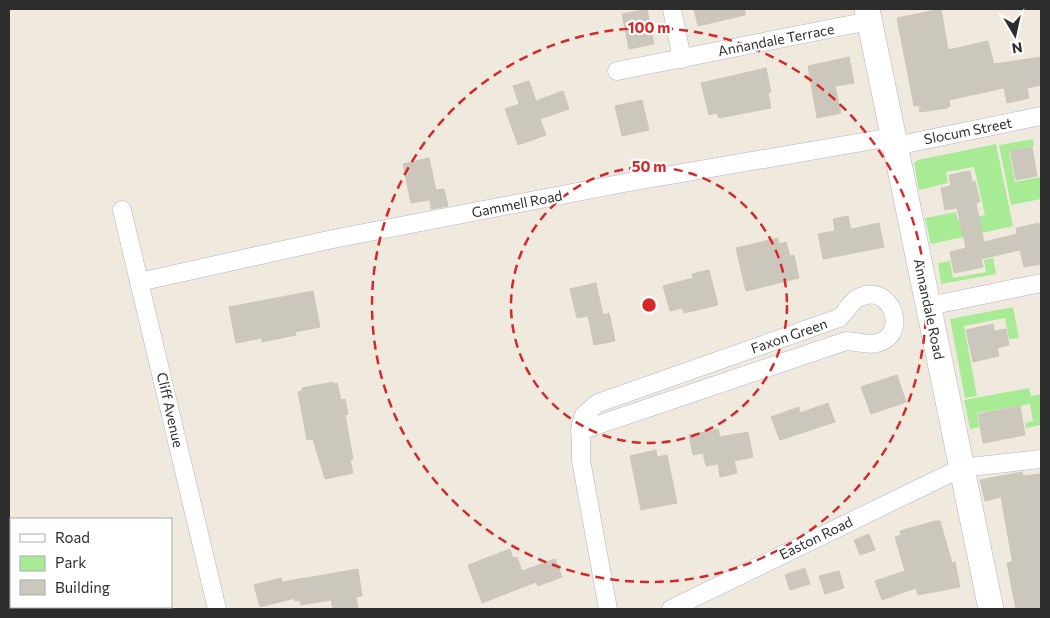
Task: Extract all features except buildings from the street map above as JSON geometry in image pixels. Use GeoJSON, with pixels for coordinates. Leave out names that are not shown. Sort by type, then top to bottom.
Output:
{"type":"FeatureCollection","features":[{"type":"Feature","properties":{"kind":"street"},"geometry":{"type":"LineString","coordinates":[[672,9],[682,59]]}},
{"type":"Feature","properties":{"kind":"street","name":"Annandale Terrace"},"geometry":{"type":"LineString","coordinates":[[617,71],[682,59],[868,15]]}},
{"type":"Feature","properties":{"kind":"street","name":"Annandale Road"},"geometry":{"type":"LineString","coordinates":[[868,15],[990,609]]}},
{"type":"Feature","properties":{"kind":"street","name":"Slocum Street"},"geometry":{"type":"LineString","coordinates":[[895,146],[1041,116]]}},
{"type":"Feature","properties":{"kind":"street","name":"Gammell Road"},"geometry":{"type":"LineString","coordinates":[[139,282],[333,239],[823,148],[880,139],[895,146]]}},
{"type":"Feature","properties":{"kind":"street","name":"Cliff Avenue"},"geometry":{"type":"LineString","coordinates":[[122,210],[217,609]]}},
{"type":"Feature","properties":{"kind":"street"},"geometry":{"type":"LineString","coordinates":[[928,306],[1041,283]]}},
{"type":"Feature","properties":{"kind":"street","name":"Faxon Green"},"geometry":{"type":"LineString","coordinates":[[580,431],[846,341],[877,343],[889,335],[893,329],[895,314],[882,297],[867,295],[859,297],[838,318],[598,403],[584,414],[580,431],[581,460],[608,609]]}},
{"type":"Feature","properties":{"kind":"street","name":"Easton Road"},"geometry":{"type":"LineString","coordinates":[[671,609],[961,468],[1041,459]]}},
{"type":"Feature","properties":{"kind":"green space"},"geometry":{"type":"Polygon","coordinates":[[[1033,139],[1034,146],[1009,151],[1015,182],[1041,177],[1041,199],[1011,205],[999,145],[1033,139]]]}},
{"type":"Feature","properties":{"kind":"green space"},"geometry":{"type":"Polygon","coordinates":[[[996,144],[1013,226],[931,244],[925,218],[956,212],[958,220],[985,215],[974,167],[946,172],[948,183],[919,190],[914,163],[918,160],[996,144]]]}},
{"type":"Feature","properties":{"kind":"green space"},"geometry":{"type":"Polygon","coordinates":[[[993,258],[996,274],[941,284],[938,263],[950,261],[953,278],[986,272],[984,260],[993,258]]]}},
{"type":"Feature","properties":{"kind":"green space"},"geometry":{"type":"Polygon","coordinates":[[[1013,307],[1019,338],[1009,339],[1005,318],[964,326],[977,396],[965,398],[950,319],[1013,307]]]}},
{"type":"Feature","properties":{"kind":"green space"},"geometry":{"type":"Polygon","coordinates":[[[1029,388],[1031,396],[1041,394],[1041,425],[1026,428],[1025,423],[1033,421],[1030,404],[977,413],[979,427],[970,429],[964,400],[1029,388]]]}}]}
